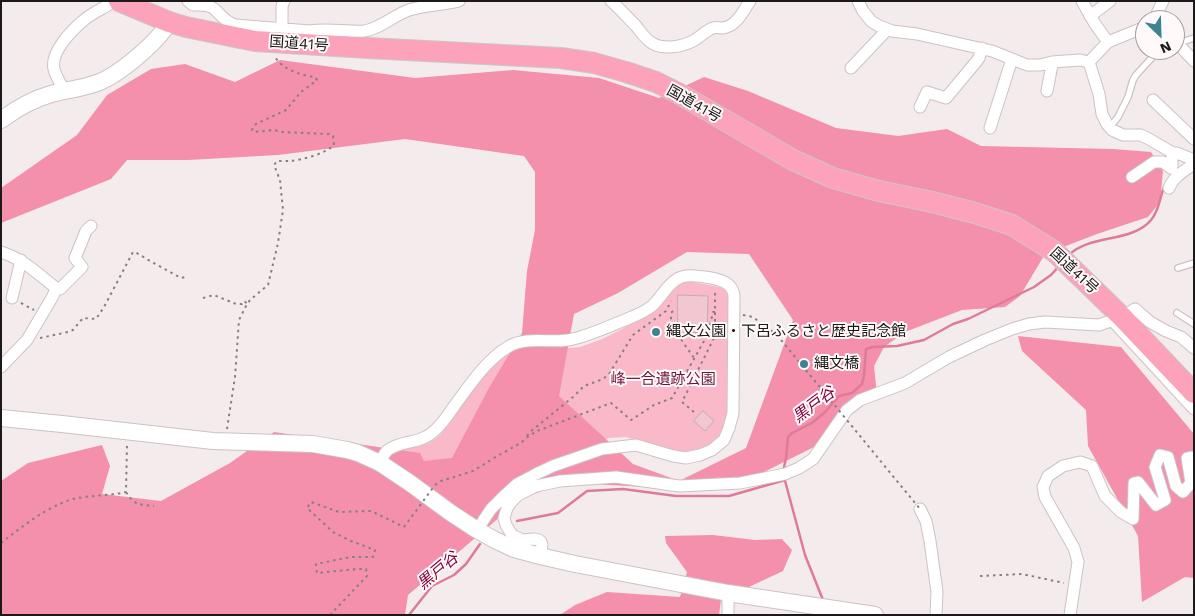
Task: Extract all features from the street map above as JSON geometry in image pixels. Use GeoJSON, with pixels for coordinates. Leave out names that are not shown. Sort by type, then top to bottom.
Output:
{"type":"FeatureCollection","features":[{"type":"Feature","properties":{"kind":"highway","name":"国道41号"},"geometry":{"type":"LineString","coordinates":[[113,3],[177,25],[255,41],[279,36],[561,58],[594,63],[656,82],[793,160],[833,178],[879,191],[975,213],[1012,225],[1055,252],[1075,270],[1117,319],[1194,393]]}},
{"type":"Feature","properties":{"kind":"street"},"geometry":{"type":"LineString","coordinates":[[279,36],[284,1]]}},
{"type":"Feature","properties":{"kind":"street"},"geometry":{"type":"LineString","coordinates":[[191,3],[212,8],[222,18],[235,26],[279,36],[321,29],[365,31],[378,27],[408,10],[459,1]]}},
{"type":"Feature","properties":{"kind":"street"},"geometry":{"type":"LineString","coordinates":[[611,1],[652,44],[674,47],[694,40],[713,27],[731,26],[738,20],[750,1]]}},
{"type":"Feature","properties":{"kind":"street"},"geometry":{"type":"LineString","coordinates":[[858,1],[871,21],[892,31],[917,34],[982,48],[1026,65],[1080,60],[1089,62]]}},
{"type":"Feature","properties":{"kind":"street"},"geometry":{"type":"LineString","coordinates":[[1082,1],[1108,42]]}},
{"type":"Feature","properties":{"kind":"street"},"geometry":{"type":"LineString","coordinates":[[1090,16],[1110,1]]}},
{"type":"Feature","properties":{"kind":"street"},"geometry":{"type":"LineString","coordinates":[[64,91],[54,69],[54,60],[58,50],[85,19],[113,3]]}},
{"type":"Feature","properties":{"kind":"street"},"geometry":{"type":"LineString","coordinates":[[1,120],[25,104],[41,97],[89,86],[109,78],[127,65],[164,31],[189,20],[194,15],[191,3]]}},
{"type":"Feature","properties":{"kind":"street"},"geometry":{"type":"LineString","coordinates":[[851,68],[886,29]]}},
{"type":"Feature","properties":{"kind":"street"},"geometry":{"type":"LineString","coordinates":[[1089,62],[1108,42],[1135,30]]}},
{"type":"Feature","properties":{"kind":"street"},"geometry":{"type":"LineString","coordinates":[[920,107],[927,92],[946,98],[979,58],[982,48]]}},
{"type":"Feature","properties":{"kind":"street"},"geometry":{"type":"LineString","coordinates":[[1185,51],[1194,61]]}},
{"type":"Feature","properties":{"kind":"street"},"geometry":{"type":"LineString","coordinates":[[990,128],[1012,59]]}},
{"type":"Feature","properties":{"kind":"street"},"geometry":{"type":"LineString","coordinates":[[1047,90],[1052,62]]}},
{"type":"Feature","properties":{"kind":"street"},"geometry":{"type":"LineString","coordinates":[[1089,62],[1099,94],[1102,114],[1112,130],[1141,136],[1173,153],[1194,160]]}},
{"type":"Feature","properties":{"kind":"street"},"geometry":{"type":"LineString","coordinates":[[1153,100],[1194,138]]}},
{"type":"Feature","properties":{"kind":"street"},"geometry":{"type":"LineString","coordinates":[[1132,177],[1154,162],[1163,162],[1171,168],[1173,153]]}},
{"type":"Feature","properties":{"kind":"street"},"geometry":{"type":"LineString","coordinates":[[1169,188],[1175,178],[1194,164]]}},
{"type":"Feature","properties":{"kind":"street"},"geometry":{"type":"LineString","coordinates":[[1,252],[21,260],[56,288],[60,289],[82,267],[76,258],[86,231],[91,226]]}},
{"type":"Feature","properties":{"kind":"street"},"geometry":{"type":"LineString","coordinates":[[12,298],[21,260]]}},
{"type":"Feature","properties":{"kind":"street"},"geometry":{"type":"LineString","coordinates":[[380,463],[389,449],[424,438],[433,433],[491,360],[510,346],[522,342],[568,340],[609,326],[651,307],[669,286],[684,276],[720,280],[732,288],[734,295],[733,413],[724,440],[712,450],[686,458],[672,456],[636,445],[602,449],[553,466],[517,484],[491,510],[477,530]]}},
{"type":"Feature","properties":{"kind":"street"},"geometry":{"type":"LineString","coordinates":[[1,367],[27,340],[56,288]]}},
{"type":"Feature","properties":{"kind":"street"},"geometry":{"type":"LineString","coordinates":[[540,556],[541,542],[522,540],[512,535],[504,518],[507,508],[518,495],[536,486],[560,481],[616,477],[679,486],[740,484],[785,474],[813,459],[847,410],[860,400],[905,383],[949,358],[1012,329],[1044,322],[1099,325],[1117,319],[1135,309],[1150,322],[1181,337],[1194,348]]}},
{"type":"Feature","properties":{"kind":"street"},"geometry":{"type":"LineString","coordinates":[[1117,319],[1194,409]]}},
{"type":"Feature","properties":{"kind":"street"},"geometry":{"type":"LineString","coordinates":[[1,418],[213,441],[313,444],[333,447],[353,452],[380,463],[451,514],[495,540],[514,548],[575,564],[728,593],[875,615]]}},
{"type":"Feature","properties":{"kind":"street"},"geometry":{"type":"LineString","coordinates":[[1070,615],[1078,562],[1074,548],[1045,497],[1044,487],[1048,476],[1063,466],[1080,462],[1092,466],[1105,496],[1121,512],[1134,519],[1134,484],[1138,482],[1156,505],[1165,500],[1155,467],[1160,455],[1168,457],[1176,486],[1183,492],[1191,483],[1187,458],[1190,457],[1194,460]]}},
{"type":"Feature","properties":{"kind":"street"},"geometry":{"type":"LineString","coordinates":[[920,509],[926,521],[930,541],[937,592],[936,615]]}},
{"type":"Feature","properties":{"kind":"street"},"geometry":{"type":"LineString","coordinates":[[728,593],[728,615]]}},
{"type":"Feature","properties":{"kind":"lane"},"geometry":{"type":"LineString","coordinates":[[1110,127],[1123,109],[1133,80],[1150,60]]}},
{"type":"Feature","properties":{"kind":"lane"},"geometry":{"type":"LineString","coordinates":[[1178,268],[1194,263]]}},
{"type":"Feature","properties":{"kind":"lane"},"geometry":{"type":"LineString","coordinates":[[1176,313],[1194,324]]}},
{"type":"Feature","properties":{"kind":"path"},"geometry":{"type":"LineString","coordinates":[[226,432],[235,377],[239,320],[255,295],[268,285],[276,252],[283,210],[280,184],[274,168],[275,163],[277,161],[290,161],[312,156],[334,145],[333,136],[329,134],[274,130],[254,132],[252,130],[256,124],[289,107],[301,92],[317,80],[315,77],[299,74],[288,69],[280,63],[275,56],[279,36]]}},
{"type":"Feature","properties":{"kind":"path"},"geometry":{"type":"LineString","coordinates":[[27,340],[30,341],[68,332],[83,318],[96,319],[133,252],[181,278],[186,277]]}},
{"type":"Feature","properties":{"kind":"path"},"geometry":{"type":"LineString","coordinates":[[694,412],[682,402],[715,336],[715,287],[710,286]]}},
{"type":"Feature","properties":{"kind":"path"},"geometry":{"type":"LineString","coordinates":[[204,298],[214,295],[236,304],[242,304],[244,301],[248,304]]}},
{"type":"Feature","properties":{"kind":"path"},"geometry":{"type":"LineString","coordinates":[[12,298],[42,315]]}},
{"type":"Feature","properties":{"kind":"path"},"geometry":{"type":"LineString","coordinates":[[526,438],[530,432],[584,386],[603,379],[609,374],[633,335],[666,311],[672,298]]}},
{"type":"Feature","properties":{"kind":"path"},"geometry":{"type":"LineString","coordinates":[[673,311],[671,314],[671,325],[694,358]]}},
{"type":"Feature","properties":{"kind":"path"},"geometry":{"type":"LineString","coordinates":[[330,615],[367,576],[366,569],[357,568],[318,573],[316,564],[351,557],[374,557],[375,550],[333,532],[307,508],[311,502],[339,512],[371,511],[404,528],[435,485],[473,472],[537,431],[611,403],[632,420],[654,405],[672,398],[708,334],[713,312],[715,312]]}},
{"type":"Feature","properties":{"kind":"path"},"geometry":{"type":"LineString","coordinates":[[734,312],[753,317],[777,335],[920,509]]}},
{"type":"Feature","properties":{"kind":"path"},"geometry":{"type":"LineString","coordinates":[[687,372],[695,376]]}},
{"type":"Feature","properties":{"kind":"path"},"geometry":{"type":"LineString","coordinates":[[128,431],[126,492],[132,501],[154,506]]}},
{"type":"Feature","properties":{"kind":"path"},"geometry":{"type":"LineString","coordinates":[[1,543],[35,517],[63,503],[74,499],[126,492]]}},
{"type":"Feature","properties":{"kind":"path"},"geometry":{"type":"LineString","coordinates":[[980,576],[1022,574],[1075,585]]}},
{"type":"Feature","properties":{"kind":"green space","name":"峰一合遺跡公園"},"geometry":{"type":"Polygon","coordinates":[[[688,281],[724,288],[730,294],[727,355],[728,412],[725,425],[719,436],[710,444],[695,450],[680,452],[626,437],[609,438],[579,448],[491,498],[392,452],[424,445],[441,434],[487,371],[504,356],[518,352],[580,347],[602,339],[639,318],[673,287],[681,282],[688,281]]]}},
{"type":"Feature","properties":{"kind":"shaded area"},"geometry":{"type":"Polygon","coordinates":[[[280,60],[415,78],[513,70],[599,78],[659,98],[704,77],[748,91],[836,128],[898,136],[947,129],[981,146],[1113,149],[1151,152],[1163,171],[1160,202],[1148,217],[1045,254],[1020,296],[1005,307],[962,310],[905,332],[884,347],[874,366],[877,395],[858,405],[820,444],[758,475],[664,488],[575,483],[547,489],[521,499],[408,595],[405,615],[1,615],[1,481],[28,463],[102,445],[110,466],[102,494],[161,501],[230,463],[274,432],[420,453],[424,461],[452,458],[490,386],[522,333],[527,271],[535,230],[535,172],[524,156],[405,139],[278,155],[188,160],[127,160],[111,179],[1,223],[1,188],[77,135],[107,95],[151,69],[185,64],[235,82],[280,60]],[[687,252],[618,293],[574,314],[559,396],[633,464],[679,481],[746,448],[793,320],[749,254],[687,252]]]}},
{"type":"Feature","properties":{"kind":"shaded area"},"geometry":{"type":"Polygon","coordinates":[[[1018,336],[1121,347],[1194,434],[1194,578],[1185,577],[1142,602],[1138,536],[1088,446],[1086,410],[1022,351],[1018,336]]]}},
{"type":"Feature","properties":{"kind":"shaded area"},"geometry":{"type":"Polygon","coordinates":[[[713,535],[755,540],[782,539],[792,550],[783,571],[721,600],[719,615],[560,615],[575,605],[607,592],[680,597],[687,572],[666,543],[665,536],[713,535]]]}},
{"type":"Feature","properties":{"kind":"building"},"geometry":{"type":"Polygon","coordinates":[[[678,295],[708,296],[707,333],[678,332],[678,295]]]}},
{"type":"Feature","properties":{"kind":"building"},"geometry":{"type":"Polygon","coordinates":[[[703,411],[714,421],[705,431],[694,421],[703,411]]]}},
{"type":"Feature","properties":{"kind":"waterway","name":"黒戸谷"},"geometry":{"type":"LineString","coordinates":[[1069,255],[1078,248],[1088,244],[1122,236],[1143,227],[1156,212],[1164,187]]}},
{"type":"Feature","properties":{"kind":"waterway","name":"黒戸谷"},"geometry":{"type":"LineString","coordinates":[[783,472],[788,437],[812,423],[839,396],[852,393],[862,384],[866,349],[897,346],[924,340],[953,324],[968,319],[1034,287],[1051,275],[1059,266]]}},
{"type":"Feature","properties":{"kind":"waterway"},"geometry":{"type":"LineString","coordinates":[[784,477],[805,555],[823,600]]}},
{"type":"Feature","properties":{"kind":"waterway","name":"黒戸谷"},"geometry":{"type":"LineString","coordinates":[[517,521],[558,513],[587,491],[623,489],[676,496],[729,496],[785,480]]}},
{"type":"Feature","properties":{"kind":"waterway","name":"黒戸谷"},"geometry":{"type":"LineString","coordinates":[[409,615],[432,586],[454,575],[466,564],[480,544]]}},
{"type":"Feature","properties":{"kind":"place","name":"縄文公園・下呂ふるさと歴史記念館"},"geometry":{"type":"Point","coordinates":[656,332]}},
{"type":"Feature","properties":{"kind":"place","name":"縄文橋"},"geometry":{"type":"Point","coordinates":[804,364]}}]}
